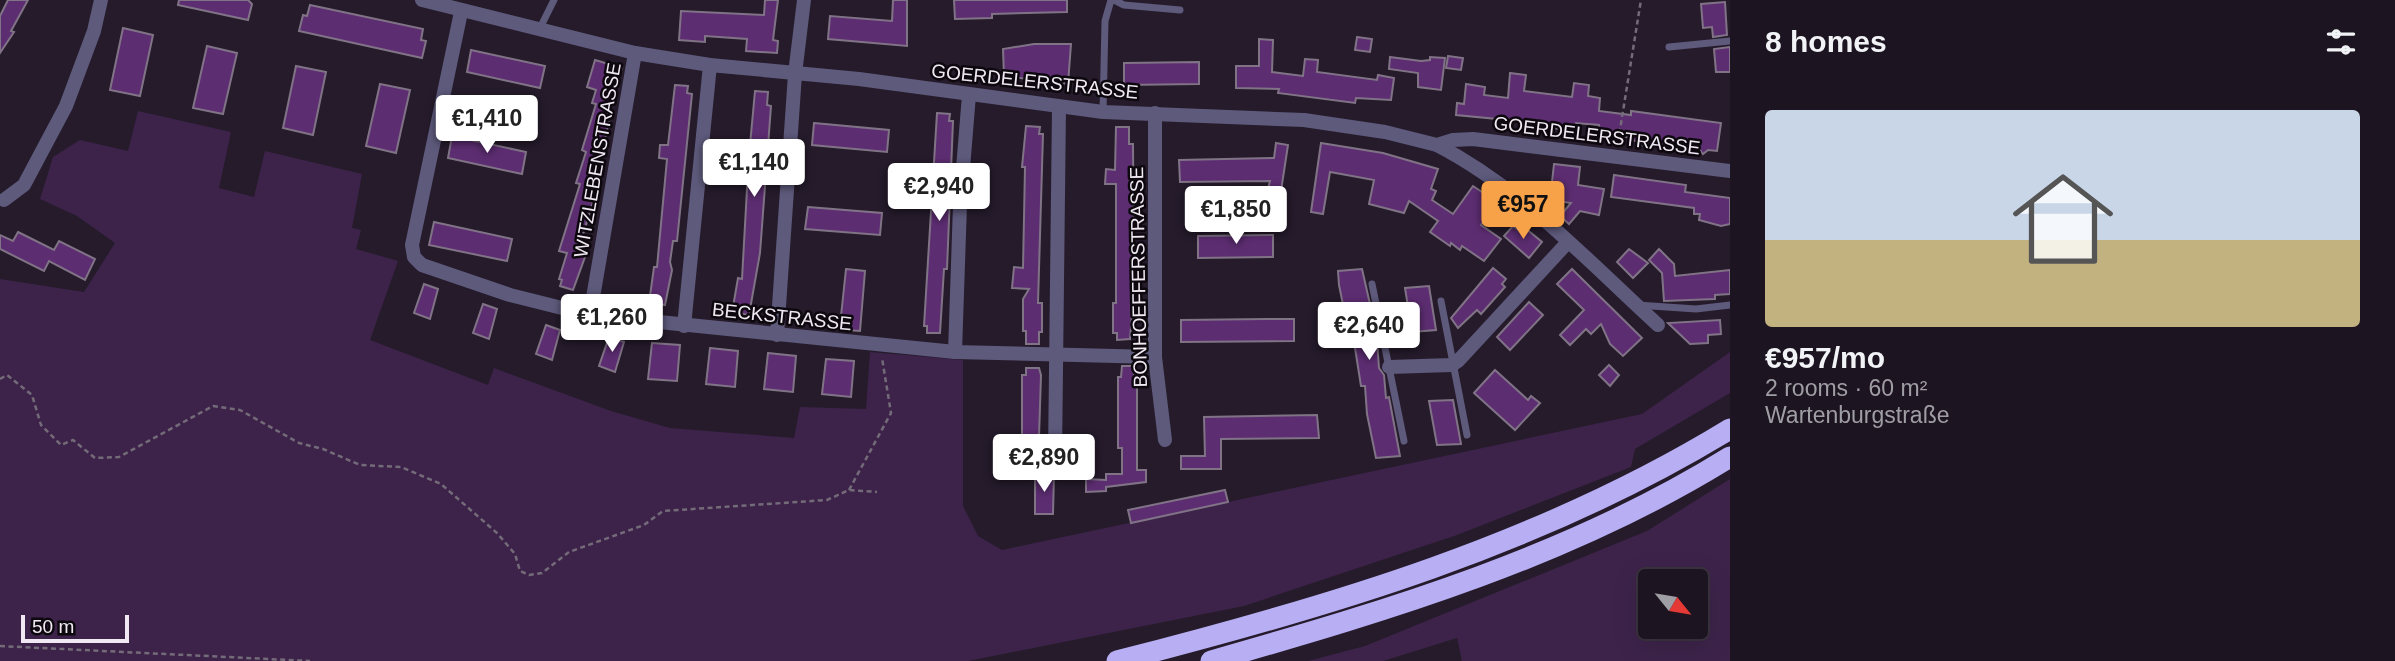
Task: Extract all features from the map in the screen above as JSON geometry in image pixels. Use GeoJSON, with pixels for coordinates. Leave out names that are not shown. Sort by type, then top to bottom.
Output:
{"type":"FeatureCollection","features":[{"type":"Feature","properties":{"kind":"highway"},"geometry":{"type":"LineString","coordinates":[[1117,661],[1265,621],[1473,554],[1619,492],[1730,429]]}},
{"type":"Feature","properties":{"kind":"highway"},"geometry":{"type":"LineString","coordinates":[[1211,661],[1480,577],[1632,513],[1730,457]]}},
{"type":"Feature","properties":{"kind":"street"},"geometry":{"type":"LineString","coordinates":[[2,199],[24,185],[66,106],[94,31],[101,0]]}},
{"type":"Feature","properties":{"kind":"street","name":"GOERDELERSTRASSE"},"geometry":{"type":"LineString","coordinates":[[422,0],[461,12],[635,53],[710,65],[859,79],[1059,107],[1304,120],[1385,132],[1437,145],[1453,140],[1473,139],[1730,171]]}},
{"type":"Feature","properties":{"kind":"street"},"geometry":{"type":"LineString","coordinates":[[777,335],[804,0]]}},
{"type":"Feature","properties":{"kind":"street","name":"BECKSTRASSE"},"geometry":{"type":"LineString","coordinates":[[461,12],[411,245],[414,257],[422,265],[510,295],[590,315],[954,352],[1155,357]]}},
{"type":"Feature","properties":{"kind":"street","name":"WITZLEBENSTRASSE"},"geometry":{"type":"LineString","coordinates":[[590,315],[635,53]]}},
{"type":"Feature","properties":{"kind":"street"},"geometry":{"type":"LineString","coordinates":[[684,326],[710,65]]}},
{"type":"Feature","properties":{"kind":"street"},"geometry":{"type":"LineString","coordinates":[[954,352],[961,192],[970,95]]}},
{"type":"Feature","properties":{"kind":"street"},"geometry":{"type":"LineString","coordinates":[[1055,457],[1059,107]]}},
{"type":"Feature","properties":{"kind":"street","name":"BONHOEFFERSTRASSE"},"geometry":{"type":"LineString","coordinates":[[1155,113],[1155,357],[1165,440]]}},
{"type":"Feature","properties":{"kind":"street"},"geometry":{"type":"LineString","coordinates":[[1437,145],[1469,162],[1506,187],[1658,325]]}},
{"type":"Feature","properties":{"kind":"street"},"geometry":{"type":"LineString","coordinates":[[1389,367],[1452,365],[1568,242]]}},
{"type":"Feature","properties":{"kind":"lane"},"geometry":{"type":"LineString","coordinates":[[538,30],[554,0]]}},
{"type":"Feature","properties":{"kind":"lane"},"geometry":{"type":"LineString","coordinates":[[1103,111],[1105,21],[1113,0],[1124,5],[1180,10]]}},
{"type":"Feature","properties":{"kind":"lane"},"geometry":{"type":"LineString","coordinates":[[1669,47],[1730,41]]}},
{"type":"Feature","properties":{"kind":"lane"},"geometry":{"type":"LineString","coordinates":[[1372,284],[1404,441]]}},
{"type":"Feature","properties":{"kind":"lane"},"geometry":{"type":"LineString","coordinates":[[1441,301],[1467,435]]}},
{"type":"Feature","properties":{"kind":"lane"},"geometry":{"type":"LineString","coordinates":[[1636,305],[1696,309],[1730,304]]}},
{"type":"Feature","properties":{"kind":"path"},"geometry":{"type":"LineString","coordinates":[[1616,156],[1641,0]]}},
{"type":"Feature","properties":{"kind":"path"},"geometry":{"type":"LineString","coordinates":[[849,490],[891,413],[881,345]]}},
{"type":"Feature","properties":{"kind":"path"},"geometry":{"type":"LineString","coordinates":[[0,379],[6,375],[32,395],[41,425],[61,445],[73,440],[95,458],[119,457],[213,406],[240,410],[299,443],[323,449],[360,465],[401,467],[441,484],[497,533],[515,554],[520,571],[530,575],[542,573],[569,552],[644,525],[663,511],[827,500],[849,490],[877,492]]}},
{"type":"Feature","properties":{"kind":"path"},"geometry":{"type":"LineString","coordinates":[[0,646],[310,661]]}},
{"type":"Feature","properties":{"kind":"shaded area"},"geometry":{"type":"Polygon","coordinates":[[[138,111],[231,132],[219,188],[254,197],[265,151],[362,174],[352,228],[361,230],[356,249],[398,261],[370,340],[488,385],[494,368],[611,411],[670,428],[794,438],[800,407],[866,409],[870,352],[963,360],[963,506],[978,536],[1002,550],[1642,414],[1730,352],[1730,393],[1635,449],[1631,467],[1457,535],[1244,606],[968,661],[0,661],[0,279],[84,292],[115,243],[77,216],[40,199],[53,157],[80,140],[128,151],[138,111]]]}},
{"type":"Feature","properties":{"kind":"shaded area"},"geometry":{"type":"Polygon","coordinates":[[[1730,479],[1730,661],[1462,661],[1457,638],[1383,661],[1308,661],[1365,646],[1647,531],[1730,479]]]}},
{"type":"Feature","properties":{"kind":"building"},"geometry":{"type":"Polygon","coordinates":[[[8,0],[28,0],[11,31],[14,32],[0,53],[0,16],[8,0]]]}},
{"type":"Feature","properties":{"kind":"building"},"geometry":{"type":"Polygon","coordinates":[[[179,0],[248,0],[252,4],[248,20],[178,5],[179,0]]]}},
{"type":"Feature","properties":{"kind":"building"},"geometry":{"type":"Polygon","coordinates":[[[765,0],[778,0],[773,40],[778,41],[777,53],[746,51],[747,39],[705,36],[705,42],[679,40],[681,11],[764,15],[765,0]]]}},
{"type":"Feature","properties":{"kind":"building"},"geometry":{"type":"Polygon","coordinates":[[[893,0],[907,0],[907,46],[828,39],[830,16],[892,21],[893,0]]]}},
{"type":"Feature","properties":{"kind":"building"},"geometry":{"type":"Polygon","coordinates":[[[954,0],[1067,0],[1067,12],[992,14],[992,18],[955,19],[954,0]]]}},
{"type":"Feature","properties":{"kind":"building"},"geometry":{"type":"Polygon","coordinates":[[[1725,2],[1727,35],[1713,37],[1712,27],[1703,28],[1701,4],[1725,2]]]}},
{"type":"Feature","properties":{"kind":"building"},"geometry":{"type":"Polygon","coordinates":[[[310,5],[423,29],[421,40],[426,41],[422,58],[299,31],[303,15],[307,16],[310,5]]]}},
{"type":"Feature","properties":{"kind":"building"},"geometry":{"type":"Polygon","coordinates":[[[123,28],[153,35],[140,96],[110,90],[123,28]]]}},
{"type":"Feature","properties":{"kind":"building"},"geometry":{"type":"Polygon","coordinates":[[[1357,37],[1372,39],[1370,52],[1355,50],[1357,37]]]}},
{"type":"Feature","properties":{"kind":"building"},"geometry":{"type":"Polygon","coordinates":[[[1259,39],[1273,40],[1272,72],[1303,76],[1305,59],[1318,60],[1317,72],[1377,80],[1378,75],[1394,78],[1391,100],[1356,98],[1355,103],[1278,93],[1279,89],[1236,88],[1236,66],[1259,66],[1259,39]]]}},
{"type":"Feature","properties":{"kind":"building"},"geometry":{"type":"Polygon","coordinates":[[[1034,44],[1071,44],[1068,84],[1004,76],[1003,49],[1034,44]]]}},
{"type":"Feature","properties":{"kind":"building"},"geometry":{"type":"Polygon","coordinates":[[[207,46],[237,53],[223,114],[193,108],[207,46]]]}},
{"type":"Feature","properties":{"kind":"building"},"geometry":{"type":"Polygon","coordinates":[[[1730,47],[1730,72],[1716,72],[1714,49],[1730,47]]]}},
{"type":"Feature","properties":{"kind":"building"},"geometry":{"type":"Polygon","coordinates":[[[471,50],[545,66],[540,88],[467,72],[471,50]]]}},
{"type":"Feature","properties":{"kind":"building"},"geometry":{"type":"Polygon","coordinates":[[[1448,56],[1463,58],[1461,70],[1446,68],[1448,56]]]}},
{"type":"Feature","properties":{"kind":"building"},"geometry":{"type":"Polygon","coordinates":[[[1390,57],[1421,61],[1430,60],[1430,57],[1445,58],[1441,90],[1418,87],[1418,73],[1389,69],[1390,57]]]}},
{"type":"Feature","properties":{"kind":"building"},"geometry":{"type":"Polygon","coordinates":[[[595,60],[622,68],[605,121],[609,122],[589,201],[593,202],[581,241],[587,243],[585,257],[573,290],[560,286],[562,280],[559,279],[567,253],[559,251],[580,184],[576,183],[586,152],[582,150],[596,104],[592,103],[596,90],[587,87],[595,60]]]}},
{"type":"Feature","properties":{"kind":"building"},"geometry":{"type":"Polygon","coordinates":[[[1199,62],[1199,84],[1124,85],[1124,63],[1199,62]]]}},
{"type":"Feature","properties":{"kind":"building"},"geometry":{"type":"Polygon","coordinates":[[[296,66],[326,72],[313,135],[283,128],[296,66]]]}},
{"type":"Feature","properties":{"kind":"building"},"geometry":{"type":"Polygon","coordinates":[[[1510,73],[1526,75],[1524,91],[1572,97],[1574,83],[1589,85],[1588,96],[1600,98],[1599,111],[1631,115],[1631,111],[1721,123],[1717,151],[1708,150],[1703,154],[1699,149],[1678,146],[1674,150],[1670,145],[1649,143],[1644,146],[1628,137],[1598,134],[1599,125],[1576,123],[1575,131],[1566,130],[1562,135],[1560,129],[1527,125],[1528,122],[1456,115],[1457,103],[1464,104],[1466,84],[1485,87],[1484,95],[1508,98],[1510,73]]]}},
{"type":"Feature","properties":{"kind":"building"},"geometry":{"type":"Polygon","coordinates":[[[380,84],[410,90],[396,153],[366,146],[380,84]]]}},
{"type":"Feature","properties":{"kind":"building"},"geometry":{"type":"Polygon","coordinates":[[[675,85],[688,86],[687,93],[692,94],[677,241],[673,241],[670,262],[672,270],[665,305],[652,303],[653,296],[650,296],[654,267],[657,267],[667,159],[659,158],[660,145],[668,145],[675,85]]]}},
{"type":"Feature","properties":{"kind":"building"},"geometry":{"type":"Polygon","coordinates":[[[755,91],[768,92],[767,105],[771,106],[760,253],[749,315],[736,313],[737,307],[733,307],[738,278],[742,279],[748,171],[738,170],[740,144],[750,145],[755,91]]]}},
{"type":"Feature","properties":{"kind":"building"},"geometry":{"type":"Polygon","coordinates":[[[937,113],[950,114],[949,121],[953,121],[947,269],[944,269],[940,333],[927,333],[927,326],[924,326],[937,113]]]}},
{"type":"Feature","properties":{"kind":"building"},"geometry":{"type":"Polygon","coordinates":[[[814,123],[889,130],[887,152],[812,145],[814,123]]]}},
{"type":"Feature","properties":{"kind":"building"},"geometry":{"type":"Polygon","coordinates":[[[1026,126],[1040,127],[1039,134],[1043,134],[1038,303],[1042,303],[1042,332],[1039,332],[1039,344],[1026,344],[1026,331],[1023,331],[1023,299],[1029,289],[1012,288],[1014,267],[1023,268],[1025,167],[1022,167],[1026,126]]]}},
{"type":"Feature","properties":{"kind":"building"},"geometry":{"type":"Polygon","coordinates":[[[1116,127],[1129,127],[1129,144],[1133,144],[1134,290],[1130,339],[1117,340],[1117,333],[1113,333],[1113,303],[1116,303],[1116,184],[1105,184],[1106,169],[1115,170],[1116,127]]]}},
{"type":"Feature","properties":{"kind":"building"},"geometry":{"type":"Polygon","coordinates":[[[452,136],[526,152],[522,174],[448,158],[452,136]]]}},
{"type":"Feature","properties":{"kind":"building"},"geometry":{"type":"Polygon","coordinates":[[[1276,143],[1288,145],[1281,191],[1268,189],[1270,181],[1180,182],[1179,160],[1274,158],[1276,143]]]}},
{"type":"Feature","properties":{"kind":"building"},"geometry":{"type":"Polygon","coordinates":[[[1321,143],[1383,153],[1438,169],[1431,189],[1436,191],[1432,200],[1453,214],[1473,186],[1497,202],[1481,225],[1501,239],[1484,261],[1462,246],[1460,250],[1451,243],[1450,246],[1430,232],[1438,221],[1409,201],[1404,213],[1369,204],[1374,180],[1330,172],[1323,214],[1311,212],[1321,143]]]}},
{"type":"Feature","properties":{"kind":"building"},"geometry":{"type":"Polygon","coordinates":[[[1554,164],[1580,167],[1578,185],[1604,189],[1599,215],[1580,211],[1569,224],[1560,216],[1571,203],[1550,200],[1554,164]]]}},
{"type":"Feature","properties":{"kind":"building"},"geometry":{"type":"Polygon","coordinates":[[[1614,175],[1686,185],[1685,192],[1730,198],[1730,224],[1721,226],[1699,220],[1700,214],[1694,214],[1694,208],[1611,197],[1614,175]]]}},
{"type":"Feature","properties":{"kind":"building"},"geometry":{"type":"Polygon","coordinates":[[[808,207],[882,213],[880,235],[805,229],[808,207]]]}},
{"type":"Feature","properties":{"kind":"building"},"geometry":{"type":"Polygon","coordinates":[[[434,222],[512,239],[507,261],[429,245],[434,222]]]}},
{"type":"Feature","properties":{"kind":"building"},"geometry":{"type":"Polygon","coordinates":[[[1513,226],[1520,231],[1524,227],[1542,242],[1529,258],[1504,236],[1513,226]]]}},
{"type":"Feature","properties":{"kind":"building"},"geometry":{"type":"Polygon","coordinates":[[[18,232],[54,250],[59,241],[95,259],[85,280],[49,261],[44,271],[0,249],[0,235],[13,241],[18,232]]]}},
{"type":"Feature","properties":{"kind":"building"},"geometry":{"type":"Polygon","coordinates":[[[1273,235],[1273,257],[1198,258],[1198,236],[1273,235]]]}},
{"type":"Feature","properties":{"kind":"building"},"geometry":{"type":"Polygon","coordinates":[[[1629,249],[1648,263],[1633,278],[1617,262],[1629,249]]]}},
{"type":"Feature","properties":{"kind":"building"},"geometry":{"type":"Polygon","coordinates":[[[1659,249],[1674,264],[1675,276],[1730,270],[1730,294],[1715,295],[1715,299],[1664,301],[1662,273],[1649,260],[1659,249]]]}},
{"type":"Feature","properties":{"kind":"building"},"geometry":{"type":"Polygon","coordinates":[[[1493,268],[1506,279],[1502,284],[1505,287],[1481,314],[1477,310],[1458,328],[1451,318],[1493,268]]]}},
{"type":"Feature","properties":{"kind":"building"},"geometry":{"type":"Polygon","coordinates":[[[846,269],[865,271],[860,331],[832,329],[833,315],[841,316],[846,269]]]}},
{"type":"Feature","properties":{"kind":"building"},"geometry":{"type":"Polygon","coordinates":[[[1362,269],[1372,313],[1373,341],[1377,341],[1379,368],[1384,375],[1386,398],[1389,397],[1400,456],[1376,458],[1367,414],[1365,386],[1361,386],[1352,329],[1348,329],[1339,285],[1338,271],[1362,269]]]}},
{"type":"Feature","properties":{"kind":"building"},"geometry":{"type":"Polygon","coordinates":[[[1572,269],[1642,338],[1623,356],[1610,344],[1601,324],[1591,334],[1586,329],[1570,345],[1560,335],[1584,310],[1557,284],[1572,269]]]}},
{"type":"Feature","properties":{"kind":"building"},"geometry":{"type":"Polygon","coordinates":[[[424,284],[438,289],[430,319],[414,313],[424,284]]]}},
{"type":"Feature","properties":{"kind":"building"},"geometry":{"type":"Polygon","coordinates":[[[1429,286],[1436,330],[1412,332],[1405,288],[1429,286]]]}},
{"type":"Feature","properties":{"kind":"building"},"geometry":{"type":"Polygon","coordinates":[[[1529,302],[1543,315],[1510,350],[1497,337],[1529,302]]]}},
{"type":"Feature","properties":{"kind":"building"},"geometry":{"type":"Polygon","coordinates":[[[483,304],[497,309],[489,339],[473,333],[483,304]]]}},
{"type":"Feature","properties":{"kind":"building"},"geometry":{"type":"Polygon","coordinates":[[[1294,319],[1294,341],[1181,342],[1181,320],[1294,319]]]}},
{"type":"Feature","properties":{"kind":"building"},"geometry":{"type":"Polygon","coordinates":[[[1720,320],[1721,334],[1708,335],[1708,343],[1690,344],[1668,323],[1720,320]]]}},
{"type":"Feature","properties":{"kind":"building"},"geometry":{"type":"Polygon","coordinates":[[[546,325],[560,330],[552,360],[536,354],[546,325]]]}},
{"type":"Feature","properties":{"kind":"building"},"geometry":{"type":"Polygon","coordinates":[[[609,337],[624,342],[615,372],[599,366],[609,337]]]}},
{"type":"Feature","properties":{"kind":"building"},"geometry":{"type":"Polygon","coordinates":[[[652,343],[680,345],[677,381],[648,379],[652,343]]]}},
{"type":"Feature","properties":{"kind":"building"},"geometry":{"type":"Polygon","coordinates":[[[710,348],[738,351],[735,387],[706,384],[710,348]]]}},
{"type":"Feature","properties":{"kind":"building"},"geometry":{"type":"Polygon","coordinates":[[[768,353],[796,356],[793,392],[764,389],[768,353]]]}},
{"type":"Feature","properties":{"kind":"building"},"geometry":{"type":"Polygon","coordinates":[[[826,359],[854,361],[851,397],[822,394],[826,359]]]}},
{"type":"Feature","properties":{"kind":"building"},"geometry":{"type":"Polygon","coordinates":[[[1609,365],[1619,375],[1610,386],[1599,375],[1609,365]]]}},
{"type":"Feature","properties":{"kind":"building"},"geometry":{"type":"Polygon","coordinates":[[[1122,366],[1134,366],[1134,377],[1137,377],[1137,470],[1146,470],[1146,482],[1106,487],[1106,491],[1086,492],[1086,479],[1106,480],[1106,474],[1122,474],[1122,448],[1118,448],[1118,377],[1121,377],[1122,366]]]}},
{"type":"Feature","properties":{"kind":"building"},"geometry":{"type":"Polygon","coordinates":[[[1026,368],[1039,368],[1041,375],[1038,468],[1025,468],[1025,447],[1022,447],[1022,375],[1026,375],[1026,368]]]}},
{"type":"Feature","properties":{"kind":"building"},"geometry":{"type":"Polygon","coordinates":[[[1495,370],[1528,400],[1531,396],[1540,403],[1515,430],[1474,393],[1495,370]]]}},
{"type":"Feature","properties":{"kind":"building"},"geometry":{"type":"Polygon","coordinates":[[[1453,400],[1461,444],[1437,445],[1429,401],[1453,400]]]}},
{"type":"Feature","properties":{"kind":"building"},"geometry":{"type":"Polygon","coordinates":[[[1317,415],[1319,438],[1221,439],[1221,469],[1181,469],[1181,456],[1205,456],[1204,417],[1317,415]]]}},
{"type":"Feature","properties":{"kind":"building"},"geometry":{"type":"Polygon","coordinates":[[[1035,474],[1054,474],[1053,514],[1035,514],[1035,474]]]}},
{"type":"Feature","properties":{"kind":"building"},"geometry":{"type":"Polygon","coordinates":[[[1225,490],[1228,502],[1131,523],[1128,510],[1225,490]]]}}]}
